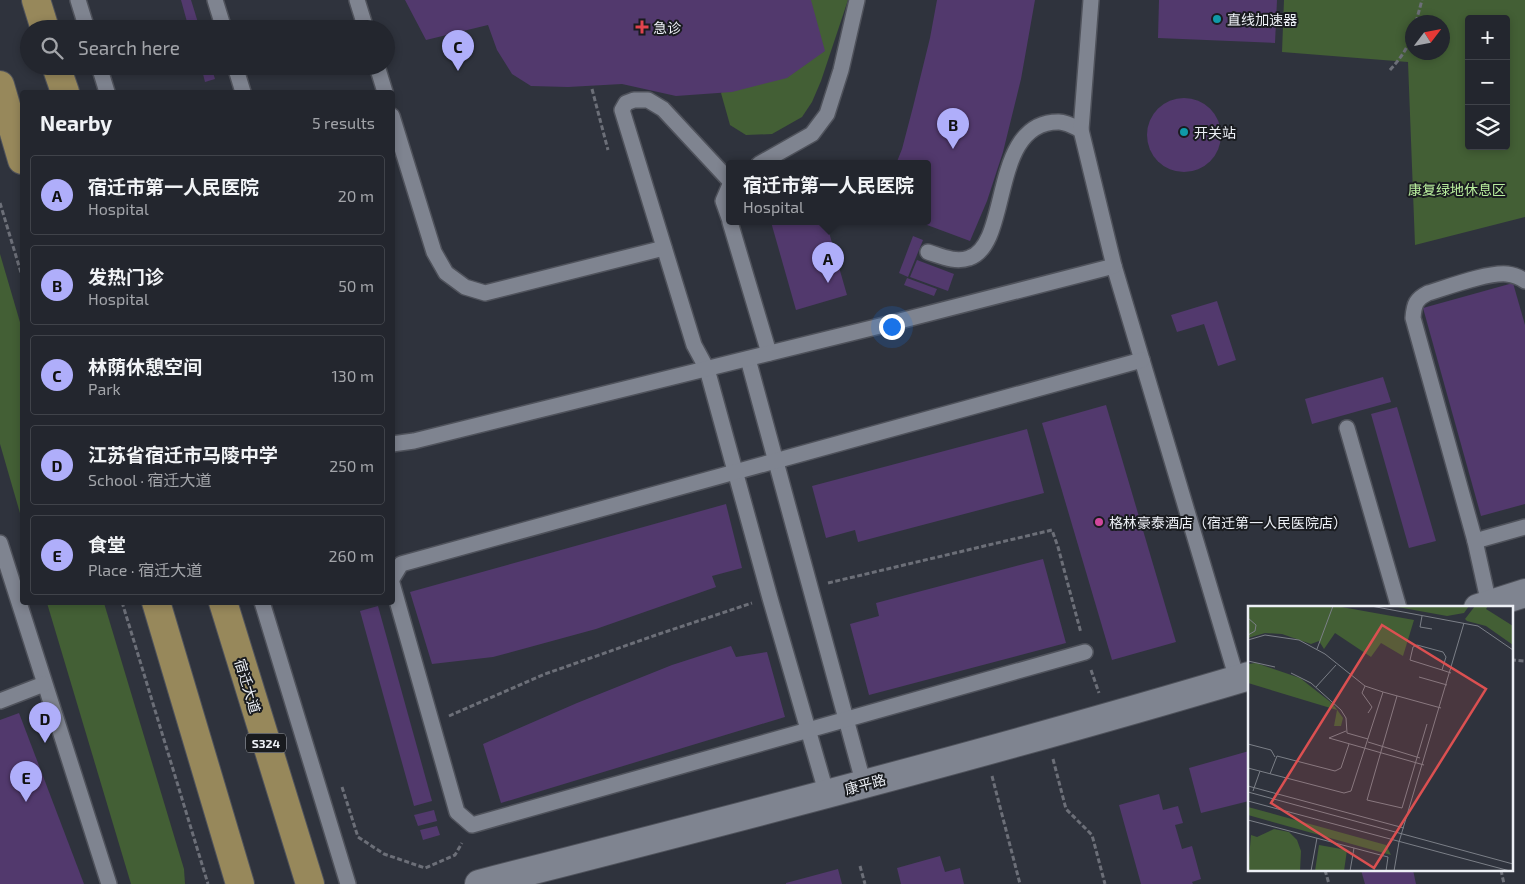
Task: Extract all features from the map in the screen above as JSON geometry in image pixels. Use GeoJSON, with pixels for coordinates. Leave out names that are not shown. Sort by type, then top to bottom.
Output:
{"type":"FeatureCollection","features":[{"type":"Feature","properties":{"kind":"main road"},"geometry":{"type":"LineString","coordinates":[[36,0],[42,20]]}},
{"type":"Feature","properties":{"kind":"main road"},"geometry":{"type":"LineString","coordinates":[[59,75],[64,90]]}},
{"type":"Feature","properties":{"kind":"main road"},"geometry":{"type":"LineString","coordinates":[[0,85],[20,153]]}},
{"type":"Feature","properties":{"kind":"main road"},"geometry":{"type":"LineString","coordinates":[[157,605],[240,884]]}},
{"type":"Feature","properties":{"kind":"main road","name":"宿迁大道"},"geometry":{"type":"LineString","coordinates":[[223,605],[310,884]]}},
{"type":"Feature","properties":{"kind":"street"},"geometry":{"type":"LineString","coordinates":[[1484,606],[1525,593]]}},
{"type":"Feature","properties":{"kind":"street","name":"康平路"},"geometry":{"type":"LineString","coordinates":[[480,884],[827,795],[1243,678]]}},
{"type":"Feature","properties":{"kind":"lane"},"geometry":{"type":"LineString","coordinates":[[78,0],[84,20]]}},
{"type":"Feature","properties":{"kind":"lane"},"geometry":{"type":"LineString","coordinates":[[214,0],[221,20]]}},
{"type":"Feature","properties":{"kind":"lane"},"geometry":{"type":"LineString","coordinates":[[357,0],[363,20]]}},
{"type":"Feature","properties":{"kind":"lane"},"geometry":{"type":"LineString","coordinates":[[765,160],[812,134],[827,114],[841,70],[857,0]]}},
{"type":"Feature","properties":{"kind":"lane"},"geometry":{"type":"LineString","coordinates":[[1091,0],[1081,130],[1114,266],[1243,678]]}},
{"type":"Feature","properties":{"kind":"lane"},"geometry":{"type":"LineString","coordinates":[[102,75],[106,90]]}},
{"type":"Feature","properties":{"kind":"lane"},"geometry":{"type":"LineString","coordinates":[[238,75],[243,90]]}},
{"type":"Feature","properties":{"kind":"lane"},"geometry":{"type":"LineString","coordinates":[[380,75],[384,90]]}},
{"type":"Feature","properties":{"kind":"lane"},"geometry":{"type":"LineString","coordinates":[[726,177],[663,109],[648,100],[634,100],[626,103],[622,110],[694,345],[707,369],[827,795]]}},
{"type":"Feature","properties":{"kind":"lane"},"geometry":{"type":"LineString","coordinates":[[928,252],[958,260],[970,258],[982,249],[989,237],[1011,160],[1024,136],[1044,124],[1061,122],[1081,130]]}},
{"type":"Feature","properties":{"kind":"lane"},"geometry":{"type":"LineString","coordinates":[[395,126],[434,252],[446,273],[465,288],[484,293],[664,248]]}},
{"type":"Feature","properties":{"kind":"lane"},"geometry":{"type":"LineString","coordinates":[[726,194],[723,201],[726,209]]}},
{"type":"Feature","properties":{"kind":"lane"},"geometry":{"type":"LineString","coordinates":[[731,225],[769,353]]}},
{"type":"Feature","properties":{"kind":"lane"},"geometry":{"type":"LineString","coordinates":[[395,444],[414,441],[748,359],[1114,266]]}},
{"type":"Feature","properties":{"kind":"lane"},"geometry":{"type":"LineString","coordinates":[[1484,606],[1475,541],[1413,318],[1414,306],[1418,298],[1428,293],[1495,274],[1508,274],[1525,281]]}},
{"type":"Feature","properties":{"kind":"lane"},"geometry":{"type":"LineString","coordinates":[[748,359],[864,785]]}},
{"type":"Feature","properties":{"kind":"lane"},"geometry":{"type":"LineString","coordinates":[[395,573],[401,564],[1142,360]]}},
{"type":"Feature","properties":{"kind":"lane"},"geometry":{"type":"LineString","coordinates":[[1347,428],[1398,606]]}},
{"type":"Feature","properties":{"kind":"lane"},"geometry":{"type":"LineString","coordinates":[[1475,541],[1525,527]]}},
{"type":"Feature","properties":{"kind":"lane"},"geometry":{"type":"LineString","coordinates":[[0,543],[109,884]]}},
{"type":"Feature","properties":{"kind":"lane"},"geometry":{"type":"LineString","coordinates":[[395,594],[457,812],[472,825],[1086,652]]}},
{"type":"Feature","properties":{"kind":"lane"},"geometry":{"type":"LineString","coordinates":[[263,605],[348,884]]}},
{"type":"Feature","properties":{"kind":"lane"},"geometry":{"type":"LineString","coordinates":[[0,701],[44,684]]}},
{"type":"Feature","properties":{"kind":"path"},"geometry":{"type":"LineString","coordinates":[[1418,15],[1422,0]]}},
{"type":"Feature","properties":{"kind":"path"},"geometry":{"type":"LineString","coordinates":[[1390,70],[1405,49]]}},
{"type":"Feature","properties":{"kind":"path"},"geometry":{"type":"LineString","coordinates":[[592,89],[608,150]]}},
{"type":"Feature","properties":{"kind":"path"},"geometry":{"type":"LineString","coordinates":[[0,203],[20,269]]}},
{"type":"Feature","properties":{"kind":"path"},"geometry":{"type":"LineString","coordinates":[[123,605],[208,884]]}},
{"type":"Feature","properties":{"kind":"path"},"geometry":{"type":"LineString","coordinates":[[1512,660],[1525,661]]}},
{"type":"Feature","properties":{"kind":"path"},"geometry":{"type":"LineString","coordinates":[[1046,734],[1066,809],[1092,835],[1106,884]]}},
{"type":"Feature","properties":{"kind":"path"},"geometry":{"type":"LineString","coordinates":[[985,751],[1020,884]]}},
{"type":"Feature","properties":{"kind":"path"},"geometry":{"type":"LineString","coordinates":[[340,781],[358,837],[384,854],[416,865],[425,868],[455,855],[472,825]]}},
{"type":"Feature","properties":{"kind":"path"},"geometry":{"type":"LineString","coordinates":[[860,866],[865,884]]}},
{"type":"Feature","properties":{"kind":"green space"},"geometry":{"type":"Polygon","coordinates":[[[811,0],[848,0],[812,102],[802,117],[772,134],[746,135],[730,125],[721,93],[811,0]]]}},
{"type":"Feature","properties":{"kind":"green space","name":"康复绿地休息区"},"geometry":{"type":"Polygon","coordinates":[[[1284,0],[1525,0],[1525,217],[1415,245],[1408,62],[1282,52],[1284,0]]]}},
{"type":"Feature","properties":{"kind":"green space"},"geometry":{"type":"Polygon","coordinates":[[[0,254],[20,322],[20,513],[0,444],[0,254]]]}},
{"type":"Feature","properties":{"kind":"green space"},"geometry":{"type":"Polygon","coordinates":[[[48,605],[105,605],[184,869],[185,884],[131,884],[48,605]]]}},
{"type":"Feature","properties":{"kind":"building"},"geometry":{"type":"Polygon","coordinates":[[[181,0],[191,0],[197,20],[187,20],[181,0]]]}},
{"type":"Feature","properties":{"kind":"building"},"geometry":{"type":"Polygon","coordinates":[[[405,0],[811,0],[825,51],[787,78],[732,92],[676,96],[622,84],[568,87],[531,86],[512,74],[497,50],[488,25],[426,40],[405,0]]]}},
{"type":"Feature","properties":{"kind":"building"},"geometry":{"type":"Polygon","coordinates":[[[937,0],[1035,0],[1021,79],[1003,152],[987,201],[970,241],[927,225],[931,225],[931,160],[898,160],[930,38],[937,0]]]}},
{"type":"Feature","properties":{"kind":"building","name":"直线加速器"},"geometry":{"type":"Polygon","coordinates":[[[1159,0],[1277,0],[1275,43],[1158,38],[1159,0]]]}},
{"type":"Feature","properties":{"kind":"building"},"geometry":{"type":"Polygon","coordinates":[[[203,75],[214,75],[215,79],[205,82],[203,75]]]}},
{"type":"Feature","properties":{"kind":"building","name":"开关站"},"geometry":{"type":"Polygon","coordinates":[[[1177,98],[1191,98],[1205,104],[1215,114],[1221,128],[1221,142],[1215,156],[1205,166],[1191,172],[1177,172],[1163,166],[1153,156],[1147,142],[1147,128],[1153,114],[1163,104],[1177,98]]]}},
{"type":"Feature","properties":{"kind":"building"},"geometry":{"type":"Polygon","coordinates":[[[772,225],[827,225],[847,295],[796,310],[772,225]]]}},
{"type":"Feature","properties":{"kind":"building"},"geometry":{"type":"Polygon","coordinates":[[[913,236],[923,240],[908,277],[899,273],[913,236]]]}},
{"type":"Feature","properties":{"kind":"building"},"geometry":{"type":"Polygon","coordinates":[[[917,260],[954,274],[948,291],[910,277],[917,260]]]}},
{"type":"Feature","properties":{"kind":"building"},"geometry":{"type":"Polygon","coordinates":[[[907,278],[937,289],[934,296],[904,285],[907,278]]]}},
{"type":"Feature","properties":{"kind":"building"},"geometry":{"type":"Polygon","coordinates":[[[1513,283],[1525,325],[1525,504],[1481,516],[1423,308],[1513,283]]]}},
{"type":"Feature","properties":{"kind":"building"},"geometry":{"type":"Polygon","coordinates":[[[1217,301],[1236,360],[1218,366],[1204,324],[1177,332],[1171,315],[1217,301]]]}},
{"type":"Feature","properties":{"kind":"building"},"geometry":{"type":"Polygon","coordinates":[[[1383,377],[1391,402],[1312,424],[1305,399],[1383,377]]]}},
{"type":"Feature","properties":{"kind":"building"},"geometry":{"type":"Polygon","coordinates":[[[1106,405],[1176,642],[1112,660],[1042,423],[1106,405]]]}},
{"type":"Feature","properties":{"kind":"building"},"geometry":{"type":"Polygon","coordinates":[[[1397,407],[1436,541],[1409,548],[1371,414],[1397,407]]]}},
{"type":"Feature","properties":{"kind":"building"},"geometry":{"type":"Polygon","coordinates":[[[1027,429],[1044,493],[858,542],[855,530],[826,538],[812,486],[1027,429]]]}},
{"type":"Feature","properties":{"kind":"building"},"geometry":{"type":"Polygon","coordinates":[[[726,504],[742,568],[712,576],[716,587],[596,629],[493,657],[432,664],[410,592],[726,504]]]}},
{"type":"Feature","properties":{"kind":"building"},"geometry":{"type":"Polygon","coordinates":[[[1043,559],[1066,643],[869,695],[850,624],[879,616],[876,603],[1043,559]]]}},
{"type":"Feature","properties":{"kind":"building"},"geometry":{"type":"Polygon","coordinates":[[[378,606],[432,801],[414,806],[360,611],[378,606]]]}},
{"type":"Feature","properties":{"kind":"building"},"geometry":{"type":"Polygon","coordinates":[[[731,646],[736,657],[767,652],[785,717],[501,803],[483,744],[577,703],[672,665],[731,646]]]}},
{"type":"Feature","properties":{"kind":"building"},"geometry":{"type":"Polygon","coordinates":[[[19,713],[84,884],[0,884],[0,720],[19,713]]]}},
{"type":"Feature","properties":{"kind":"building"},"geometry":{"type":"Polygon","coordinates":[[[1248,751],[1248,801],[1201,813],[1189,768],[1248,751]]]}},
{"type":"Feature","properties":{"kind":"building"},"geometry":{"type":"Polygon","coordinates":[[[1159,794],[1163,810],[1178,806],[1183,823],[1175,825],[1182,849],[1192,846],[1201,879],[1192,882],[1193,884],[1141,884],[1119,805],[1159,794]]]}},
{"type":"Feature","properties":{"kind":"building"},"geometry":{"type":"Polygon","coordinates":[[[434,810],[437,821],[418,826],[414,815],[434,810]]]}},
{"type":"Feature","properties":{"kind":"building"},"geometry":{"type":"Polygon","coordinates":[[[437,826],[440,835],[423,840],[420,830],[437,826]]]}},
{"type":"Feature","properties":{"kind":"building"},"geometry":{"type":"Polygon","coordinates":[[[940,856],[945,872],[960,868],[964,884],[901,884],[897,868],[940,856]]]}},
{"type":"Feature","properties":{"kind":"building"},"geometry":{"type":"Polygon","coordinates":[[[838,869],[842,884],[786,884],[786,883],[838,869]]]}},
{"type":"Feature","properties":{"kind":"building"},"geometry":{"type":"Polygon","coordinates":[[[1362,872],[1413,872],[1416,884],[1365,884],[1362,872]]]}},
{"type":"Feature","properties":{"kind":"place","name":"直线加速器"},"geometry":{"type":"Point","coordinates":[1217,19]}},
{"type":"Feature","properties":{"kind":"place","name":"急诊"},"geometry":{"type":"Point","coordinates":[642,27]}},
{"type":"Feature","properties":{"kind":"place","name":"林荫休憩空间"},"geometry":{"type":"Point","coordinates":[458,71]}},
{"type":"Feature","properties":{"kind":"place","name":"开关站"},"geometry":{"type":"Point","coordinates":[1184,132]}},
{"type":"Feature","properties":{"kind":"place","name":"发热门诊"},"geometry":{"type":"Point","coordinates":[953,149]}},
{"type":"Feature","properties":{"kind":"place","name":"宿迁市第一人民医院"},"geometry":{"type":"Point","coordinates":[828,283]}},
{"type":"Feature","properties":{"kind":"place","name":"格林豪泰酒店（宿迁第一人民医院店）"},"geometry":{"type":"Point","coordinates":[1099,522]}},
{"type":"Feature","properties":{"kind":"place","name":"江苏省宿迁市马陵中学"},"geometry":{"type":"Point","coordinates":[45,743]}},
{"type":"Feature","properties":{"kind":"place","name":"食堂"},"geometry":{"type":"Point","coordinates":[26,802]}}]}
